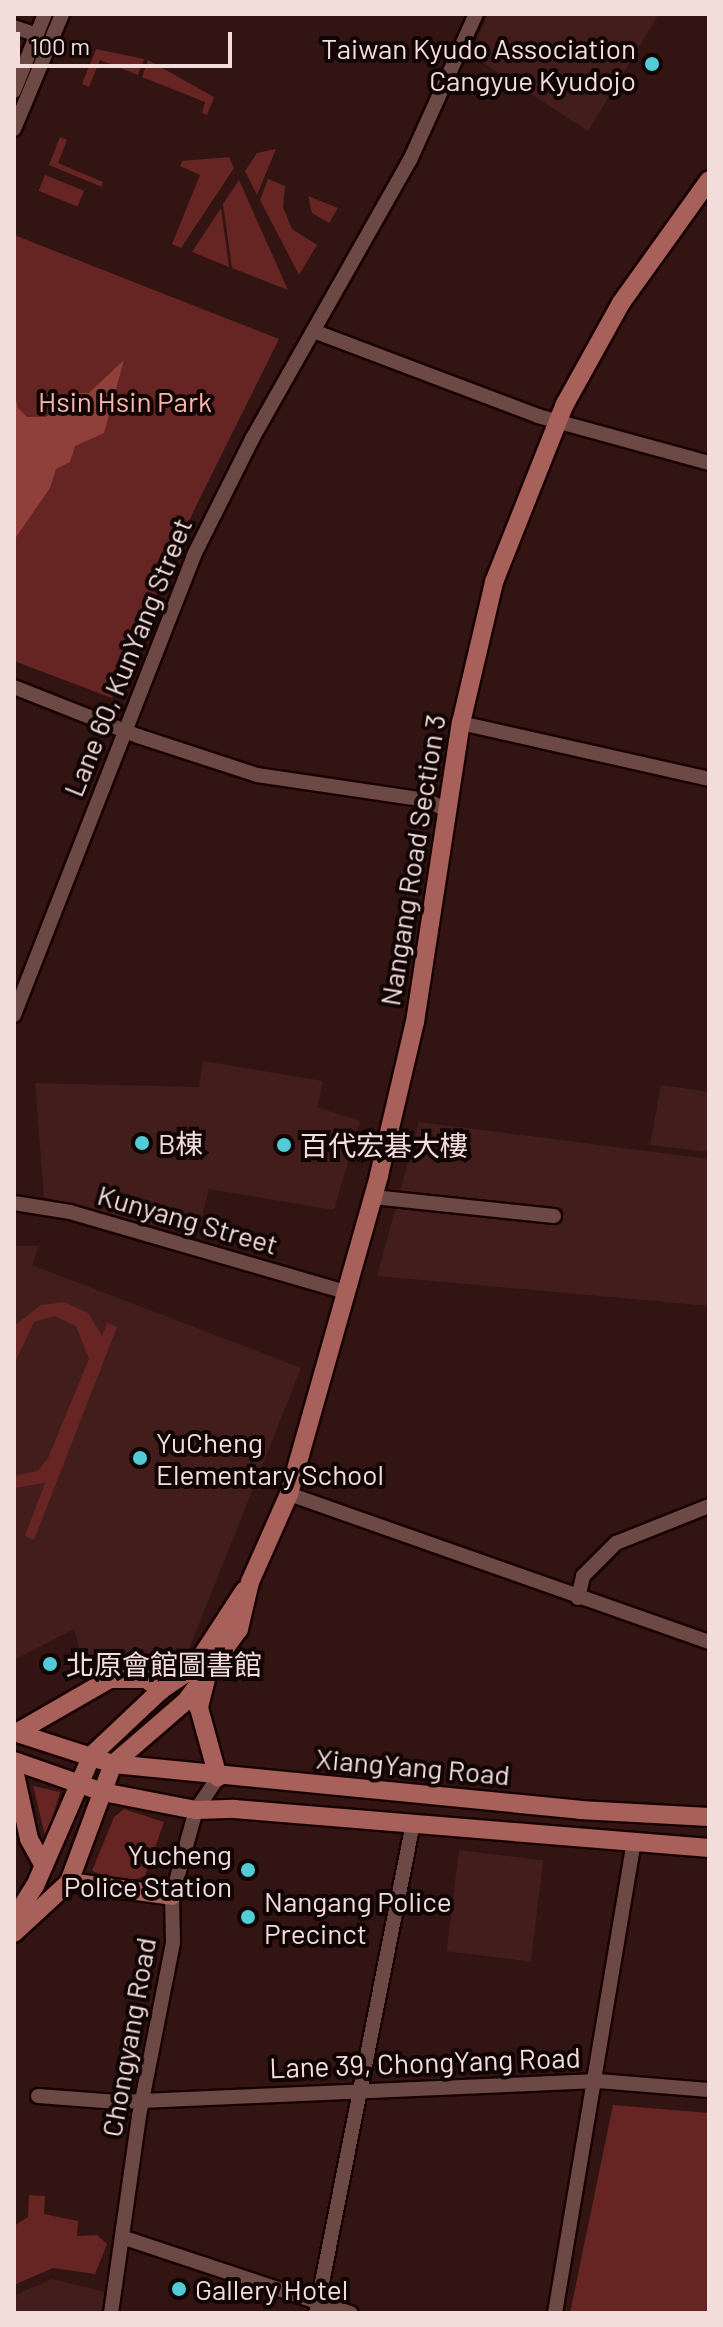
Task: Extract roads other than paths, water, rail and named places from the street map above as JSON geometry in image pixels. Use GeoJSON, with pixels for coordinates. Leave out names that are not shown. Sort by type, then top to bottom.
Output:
{"type":"FeatureCollection","features":[{"type":"Feature","properties":{"kind":"main road","name":"Nangang Road Section 3"},"geometry":{"type":"LineString","coordinates":[[250,1582],[289,1494],[373,1197],[415,1022],[461,723],[494,582],[558,420],[621,303],[709,180]]}},
{"type":"Feature","properties":{"kind":"main road"},"geometry":{"type":"LineString","coordinates":[[14,1933],[69,1882],[113,1764],[207,1675],[239,1629],[250,1582]]}},
{"type":"Feature","properties":{"kind":"main road"},"geometry":{"type":"LineString","coordinates":[[14,1919],[43,1864],[76,1782],[92,1755],[161,1690],[194,1668],[250,1582]]}},
{"type":"Feature","properties":{"kind":"main road"},"geometry":{"type":"LineString","coordinates":[[207,1675],[199,1708],[218,1777]]}},
{"type":"Feature","properties":{"kind":"main road"},"geometry":{"type":"LineString","coordinates":[[15,1732],[110,1679],[146,1679],[161,1690]]}},
{"type":"Feature","properties":{"kind":"main road"},"geometry":{"type":"LineString","coordinates":[[15,1732],[113,1764]]}},
{"type":"Feature","properties":{"kind":"main road"},"geometry":{"type":"LineString","coordinates":[[14,1761],[103,1792]]}},
{"type":"Feature","properties":{"kind":"main road","name":"XiangYang Road"},"geometry":{"type":"LineString","coordinates":[[113,1764],[218,1777],[709,1817]]}},
{"type":"Feature","properties":{"kind":"main road"},"geometry":{"type":"LineString","coordinates":[[14,1770],[29,1839],[43,1864]]}},
{"type":"Feature","properties":{"kind":"main road","name":"XiangYang Road"},"geometry":{"type":"LineString","coordinates":[[103,1792],[196,1810],[709,1848]]}},
{"type":"Feature","properties":{"kind":"main road"},"geometry":{"type":"LineString","coordinates":[[69,1882],[172,1896]]}},
{"type":"Feature","properties":{"kind":"street"},"geometry":{"type":"LineString","coordinates":[[20,14],[14,27],[37,35]]}},
{"type":"Feature","properties":{"kind":"street"},"geometry":{"type":"LineString","coordinates":[[14,91],[45,14]]}},
{"type":"Feature","properties":{"kind":"street"},"geometry":{"type":"LineString","coordinates":[[14,129],[62,14]]}},
{"type":"Feature","properties":{"kind":"street","name":"Lane 60, KunYang Street"},"geometry":{"type":"LineString","coordinates":[[14,1015],[194,555],[252,439],[316,332],[410,160],[474,20]]}},
{"type":"Feature","properties":{"kind":"street"},"geometry":{"type":"LineString","coordinates":[[316,332],[558,420],[709,463]]}},
{"type":"Feature","properties":{"kind":"street"},"geometry":{"type":"LineString","coordinates":[[14,687],[257,775],[427,800],[448,811]]}},
{"type":"Feature","properties":{"kind":"street"},"geometry":{"type":"LineString","coordinates":[[461,723],[709,779]]}},
{"type":"Feature","properties":{"kind":"street"},"geometry":{"type":"LineString","coordinates":[[373,1197],[554,1216]]}},
{"type":"Feature","properties":{"kind":"street","name":"Kunyang Street"},"geometry":{"type":"LineString","coordinates":[[14,1203],[70,1212],[346,1292]]}},
{"type":"Feature","properties":{"kind":"street"},"geometry":{"type":"LineString","coordinates":[[289,1494],[709,1642]]}},
{"type":"Feature","properties":{"kind":"street"},"geometry":{"type":"LineString","coordinates":[[578,1598],[583,1576],[616,1543],[709,1506]]}},
{"type":"Feature","properties":{"kind":"street","name":"Chongyang Road"},"geometry":{"type":"LineString","coordinates":[[111,2313],[143,2100],[173,1943],[172,1896],[196,1810],[218,1777]]}},
{"type":"Feature","properties":{"kind":"street"},"geometry":{"type":"LineString","coordinates":[[317,2308],[413,1824]]}},
{"type":"Feature","properties":{"kind":"street"},"geometry":{"type":"LineString","coordinates":[[555,2313],[598,2081],[634,1843]]}},
{"type":"Feature","properties":{"kind":"street","name":"Lane 39, ChongYang Road"},"geometry":{"type":"LineString","coordinates":[[38,2096],[143,2100],[598,2081],[709,2090]]}},
{"type":"Feature","properties":{"kind":"street"},"geometry":{"type":"LineString","coordinates":[[122,2237],[317,2308],[351,2313]]}},
{"type":"Feature","properties":{"kind":"place","name":"Taiwan Kyudo Association Cangyue Kyudojo"},"geometry":{"type":"Point","coordinates":[652,64]}},
{"type":"Feature","properties":{"kind":"place","name":"B棟"},"geometry":{"type":"Point","coordinates":[142,1143]}},
{"type":"Feature","properties":{"kind":"place","name":"百代宏碁大樓"},"geometry":{"type":"Point","coordinates":[284,1145]}},
{"type":"Feature","properties":{"kind":"place","name":"YuCheng Elementary School"},"geometry":{"type":"Point","coordinates":[140,1458]}},
{"type":"Feature","properties":{"kind":"place","name":"北原會館圖書館"},"geometry":{"type":"Point","coordinates":[50,1664]}},
{"type":"Feature","properties":{"kind":"place","name":"Yucheng Police Station"},"geometry":{"type":"Point","coordinates":[248,1870]}},
{"type":"Feature","properties":{"kind":"place","name":"Nangang Police Precinct"},"geometry":{"type":"Point","coordinates":[248,1917]}},
{"type":"Feature","properties":{"kind":"place","name":"Gallery Hotel"},"geometry":{"type":"Point","coordinates":[179,2289]}},
{"type":"Feature","properties":{"kind":"park label","name":"Hsin Hsin Park"},"geometry":{"type":"Point","coordinates":[125,401]}}]}
